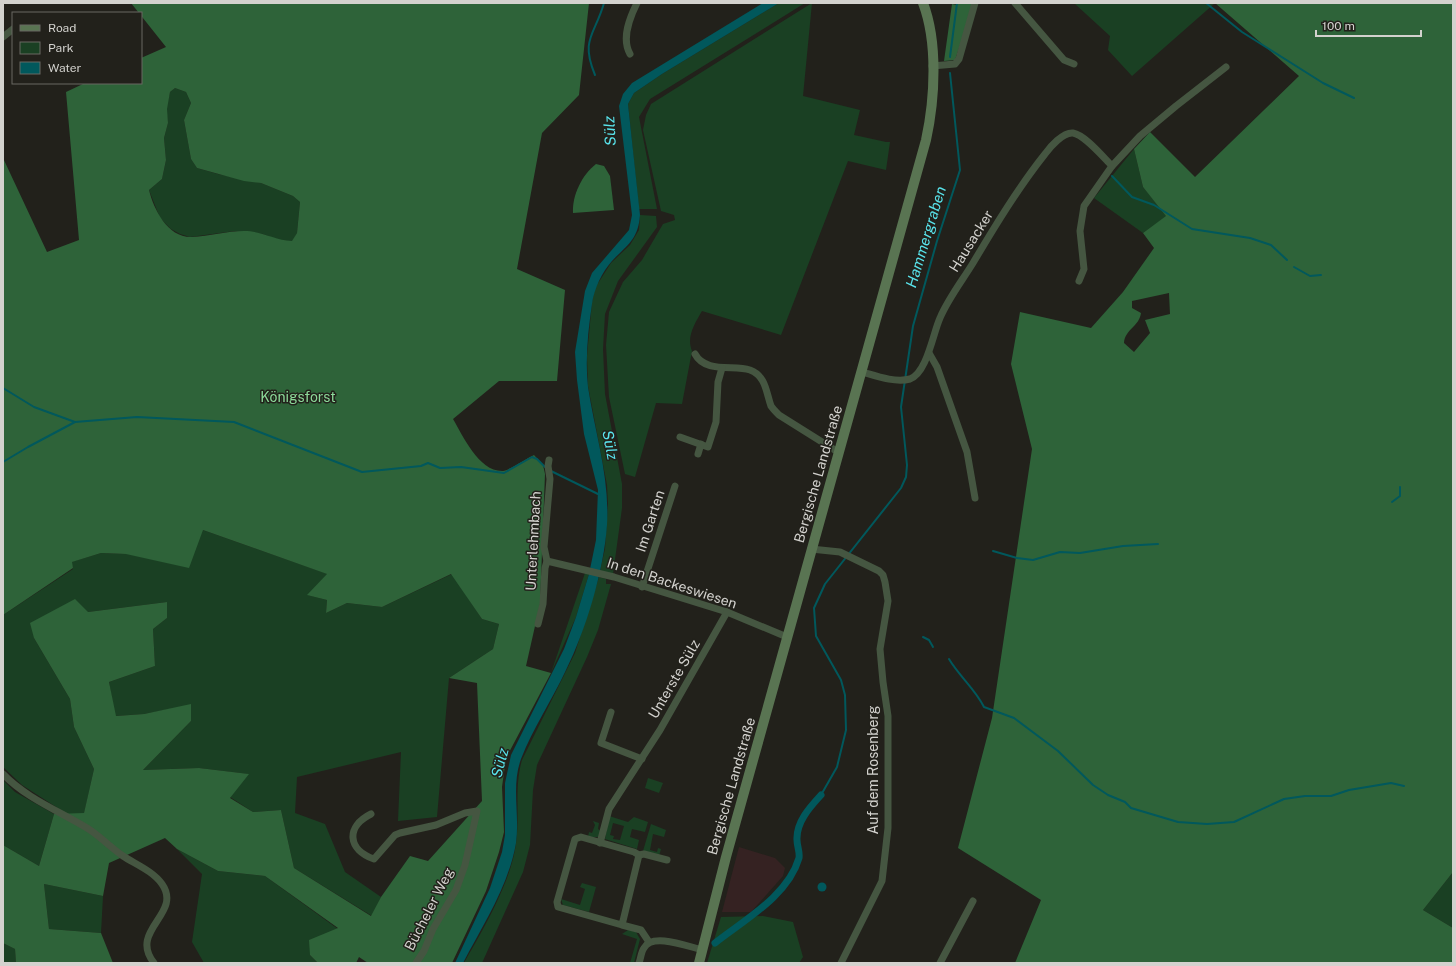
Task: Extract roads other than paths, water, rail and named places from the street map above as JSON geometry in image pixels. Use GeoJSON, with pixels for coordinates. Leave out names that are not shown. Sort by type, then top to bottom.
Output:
{"type":"FeatureCollection","features":[{"type":"Feature","properties":{"kind":"main road","name":"Bergische Landstraße"},"geometry":{"type":"LineString","coordinates":[[699,963],[726,857],[926,140],[933,96],[930,31],[923,3]]}},
{"type":"Feature","properties":{"kind":"street"},"geometry":{"type":"LineString","coordinates":[[630,54],[626,44],[627,30],[637,3]]}},
{"type":"Feature","properties":{"kind":"street"},"geometry":{"type":"LineString","coordinates":[[932,66],[955,64],[959,59],[975,3]]}},
{"type":"Feature","properties":{"kind":"street"},"geometry":{"type":"LineString","coordinates":[[1015,3],[1064,60],[1074,64]]}},
{"type":"Feature","properties":{"kind":"street"},"geometry":{"type":"LineString","coordinates":[[3,36],[12,30]]}},
{"type":"Feature","properties":{"kind":"street"},"geometry":{"type":"LineString","coordinates":[[1079,281],[1084,269],[1080,231],[1084,206],[1112,166],[1156,123],[1226,67]]}},
{"type":"Feature","properties":{"kind":"street","name":"Hausacker"},"geometry":{"type":"LineString","coordinates":[[862,372],[882,378],[899,380],[910,379],[924,365],[929,353],[931,340],[940,317],[1006,208],[1046,153],[1065,135],[1071,133],[1080,135],[1112,166]]}},
{"type":"Feature","properties":{"kind":"street"},"geometry":{"type":"LineString","coordinates":[[929,353],[937,367],[967,452],[974,498]]}},
{"type":"Feature","properties":{"kind":"street"},"geometry":{"type":"LineString","coordinates":[[695,354],[698,360],[722,368],[751,371],[759,376],[768,389],[771,407],[779,415],[838,452]]}},
{"type":"Feature","properties":{"kind":"street"},"geometry":{"type":"LineString","coordinates":[[680,437],[708,447],[716,422],[718,382],[722,368]]}},
{"type":"Feature","properties":{"kind":"street"},"geometry":{"type":"LineString","coordinates":[[698,454],[701,444]]}},
{"type":"Feature","properties":{"kind":"street","name":"Unterlehmbach"},"geometry":{"type":"LineString","coordinates":[[538,624],[543,604],[547,561],[544,547],[550,479],[548,466],[549,460]]}},
{"type":"Feature","properties":{"kind":"street","name":"Im Garten"},"geometry":{"type":"LineString","coordinates":[[642,586],[675,486]]}},
{"type":"Feature","properties":{"kind":"street","name":"Auf dem Rosenberg"},"geometry":{"type":"LineString","coordinates":[[811,550],[847,555],[883,575],[888,594],[888,607],[880,650],[882,682],[888,716],[887,778],[889,803],[882,881],[841,963]]}},
{"type":"Feature","properties":{"kind":"street","name":"In den Backeswiesen"},"geometry":{"type":"LineString","coordinates":[[547,561],[612,577],[727,612],[787,637]]}},
{"type":"Feature","properties":{"kind":"street","name":"Unterste Sülz"},"geometry":{"type":"LineString","coordinates":[[600,843],[609,809],[642,758],[727,612]]}},
{"type":"Feature","properties":{"kind":"street"},"geometry":{"type":"LineString","coordinates":[[611,712],[601,743],[642,758]]}},
{"type":"Feature","properties":{"kind":"street"},"geometry":{"type":"LineString","coordinates":[[3,774],[17,786],[87,828],[121,854],[157,878],[164,887],[167,895],[165,908],[147,937],[148,953],[154,963]]}},
{"type":"Feature","properties":{"kind":"street","name":"Bücheler Weg"},"geometry":{"type":"LineString","coordinates":[[370,814],[364,817],[354,830],[353,840],[356,849],[362,854],[374,859],[395,835],[436,826],[465,813],[477,811],[465,864],[456,890],[433,929],[424,951],[416,963]]}},
{"type":"Feature","properties":{"kind":"street"},"geometry":{"type":"LineString","coordinates":[[649,942],[640,930],[558,907],[557,902],[576,839],[581,837],[634,852],[639,855],[644,854],[667,860]]}},
{"type":"Feature","properties":{"kind":"street"},"geometry":{"type":"LineString","coordinates":[[622,925],[639,855]]}},
{"type":"Feature","properties":{"kind":"street"},"geometry":{"type":"LineString","coordinates":[[940,963],[973,901]]}},
{"type":"Feature","properties":{"kind":"street"},"geometry":{"type":"LineString","coordinates":[[639,963],[644,947],[649,942],[658,940],[703,950]]}},
{"type":"Feature","properties":{"kind":"water"},"geometry":{"type":"Polygon","coordinates":[[[763,3],[779,3],[662,74],[634,93],[628,104],[640,215],[639,223],[631,241],[608,265],[602,275],[593,298],[587,346],[588,387],[606,490],[607,525],[602,561],[593,599],[580,637],[561,681],[531,736],[521,759],[518,769],[516,790],[516,843],[508,874],[463,963],[455,963],[490,888],[502,852],[505,835],[505,783],[511,755],[564,649],[576,617],[589,574],[596,540],[598,490],[584,434],[575,352],[585,291],[592,273],[629,230],[632,215],[619,106],[623,94],[632,83],[763,3]]]}},
{"type":"Feature","properties":{"kind":"water"},"geometry":{"type":"Polygon","coordinates":[[[822,882],[827,887],[822,892],[817,887],[822,882]]]}},
{"type":"Feature","properties":{"kind":"waterway"},"geometry":{"type":"LineString","coordinates":[[595,75],[591,63],[589,45],[590,38],[604,3]]}},
{"type":"Feature","properties":{"kind":"waterway","name":"Hammergraben"},"geometry":{"type":"LineString","coordinates":[[950,57],[957,3]]}},
{"type":"Feature","properties":{"kind":"waterway"},"geometry":{"type":"LineString","coordinates":[[1206,3],[1242,32],[1323,83],[1354,98]]}},
{"type":"Feature","properties":{"kind":"waterway"},"geometry":{"type":"LineString","coordinates":[[821,795],[837,767],[846,730],[845,695],[841,680],[816,636],[814,608],[825,584],[901,488],[906,477],[907,465],[901,407],[913,326],[937,241],[960,170],[950,73]]}},
{"type":"Feature","properties":{"kind":"waterway"},"geometry":{"type":"LineString","coordinates":[[1112,176],[1132,197],[1154,205],[1192,229],[1250,238],[1271,245],[1287,260]]}},
{"type":"Feature","properties":{"kind":"waterway"},"geometry":{"type":"LineString","coordinates":[[1294,267],[1310,276],[1321,275]]}},
{"type":"Feature","properties":{"kind":"waterway"},"geometry":{"type":"LineString","coordinates":[[3,388],[34,407],[75,422],[137,417],[234,422],[362,472],[421,466],[428,463],[440,468],[461,467],[504,473],[532,457],[537,459],[545,467]]}},
{"type":"Feature","properties":{"kind":"waterway"},"geometry":{"type":"LineString","coordinates":[[3,462],[75,422]]}},
{"type":"Feature","properties":{"kind":"waterway"},"geometry":{"type":"LineString","coordinates":[[551,471],[600,495]]}},
{"type":"Feature","properties":{"kind":"waterway"},"geometry":{"type":"LineString","coordinates":[[1392,502],[1400,496],[1400,487]]}},
{"type":"Feature","properties":{"kind":"waterway"},"geometry":{"type":"LineString","coordinates":[[993,551],[1017,558],[1033,560],[1060,552],[1080,553],[1123,546],[1158,544]]}},
{"type":"Feature","properties":{"kind":"waterway"},"geometry":{"type":"LineString","coordinates":[[923,637],[929,640],[933,647]]}},
{"type":"Feature","properties":{"kind":"waterway"},"geometry":{"type":"LineString","coordinates":[[949,659],[977,695],[984,707],[1014,718],[1058,751],[1093,785],[1108,795],[1125,802],[1131,808],[1178,822],[1207,824],[1234,822],[1284,799],[1305,796],[1331,796],[1349,790],[1391,783],[1404,786]]}},
{"type":"Feature","properties":{"kind":"waterway","name":"Hammergraben"},"geometry":{"type":"LineString","coordinates":[[715,943],[764,906],[785,884],[793,872],[799,858],[797,833],[801,821],[804,815],[821,795]]}},
{"type":"Feature","properties":{"kind":"water label","name":"Sülz"},"geometry":{"type":"Point","coordinates":[610,131]}},
{"type":"Feature","properties":{"kind":"water label","name":"Sülz"},"geometry":{"type":"Point","coordinates":[610,445]}},
{"type":"Feature","properties":{"kind":"water label","name":"Sülz"},"geometry":{"type":"Point","coordinates":[500,763]}},
{"type":"Feature","properties":{"kind":"park label","name":"Königsforst"},"geometry":{"type":"Point","coordinates":[298,397]}}]}
